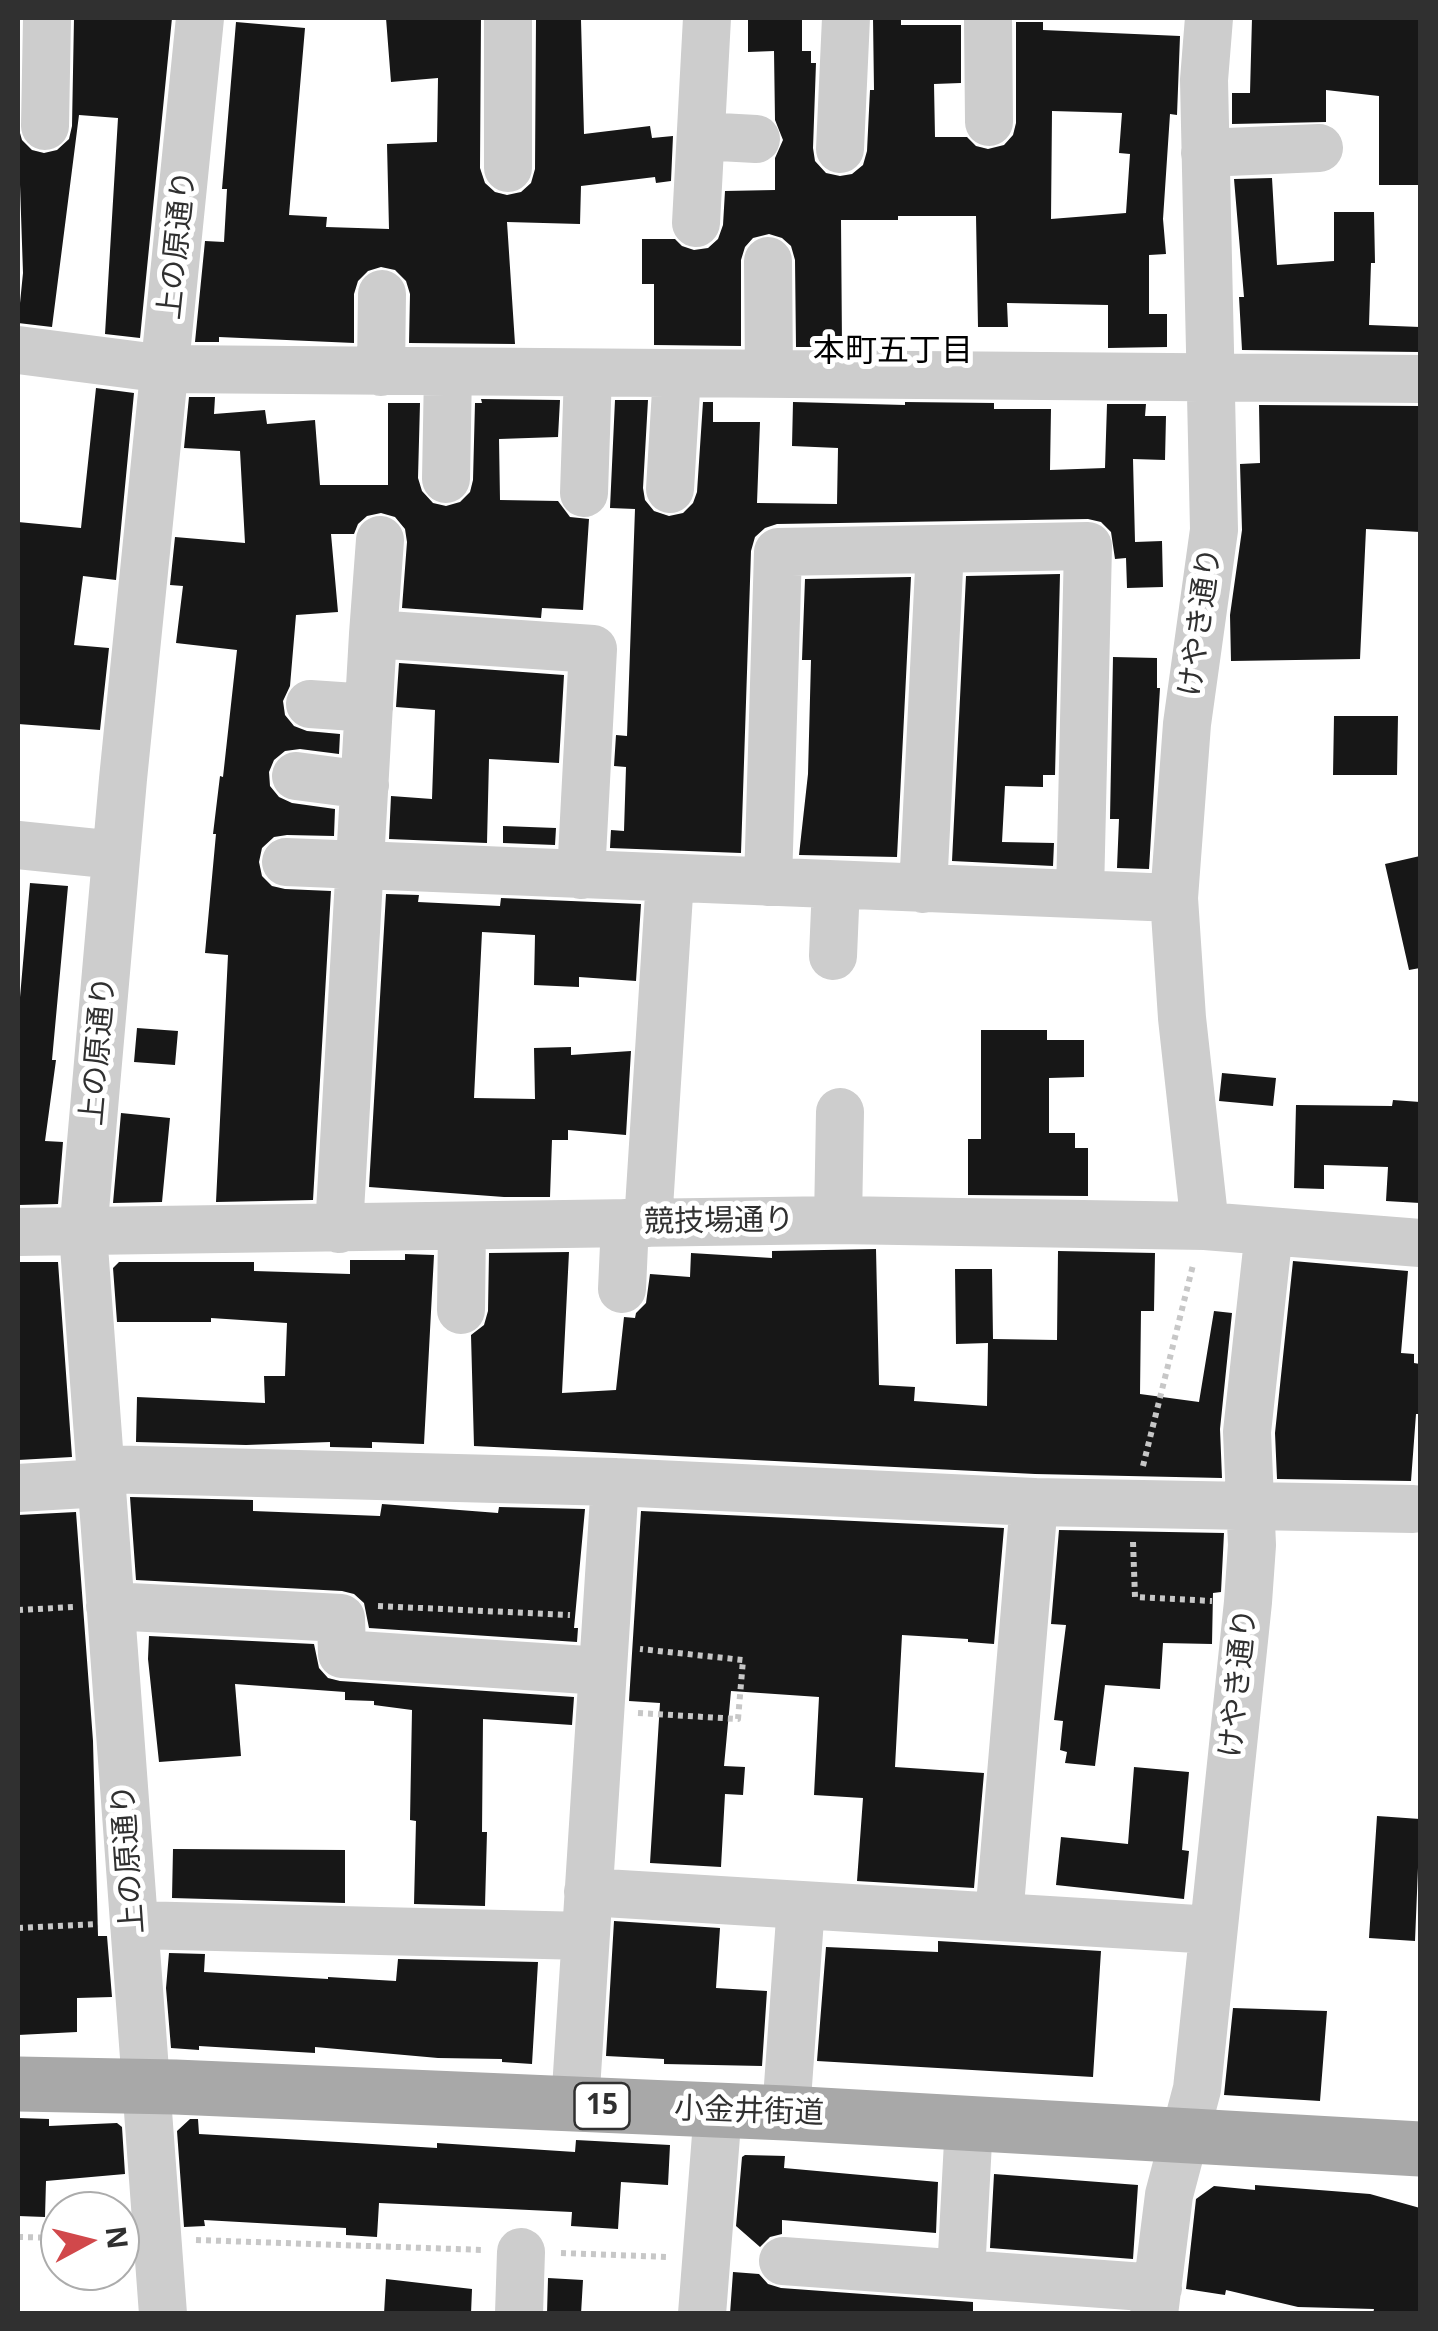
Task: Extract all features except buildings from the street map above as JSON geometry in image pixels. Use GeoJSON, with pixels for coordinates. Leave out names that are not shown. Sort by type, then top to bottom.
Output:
{"type":"FeatureCollection","features":[{"type":"Feature","properties":{"kind":"main road","name":"小金井街道"},"geometry":{"type":"LineString","coordinates":[[18,2084],[786,2113],[1420,2149]]}},
{"type":"Feature","properties":{"kind":"street"},"geometry":{"type":"LineString","coordinates":[[44,126],[47,18]]}},
{"type":"Feature","properties":{"kind":"street","name":"上の原通り"},"geometry":{"type":"LineString","coordinates":[[163,2314],[84,1233],[116,856],[200,18]]}},
{"type":"Feature","properties":{"kind":"street"},"geometry":{"type":"LineString","coordinates":[[508,18],[508,168]]}},
{"type":"Feature","properties":{"kind":"street"},"geometry":{"type":"LineString","coordinates":[[696,223],[708,18]]}},
{"type":"Feature","properties":{"kind":"street"},"geometry":{"type":"LineString","coordinates":[[840,149],[846,18]]}},
{"type":"Feature","properties":{"kind":"street"},"geometry":{"type":"LineString","coordinates":[[988,18],[989,122]]}},
{"type":"Feature","properties":{"kind":"street","name":"けやき通り"},"geometry":{"type":"LineString","coordinates":[[1206,1226],[1182,1018],[1174,898],[1187,724],[1214,530],[1204,80],[1209,18]]}},
{"type":"Feature","properties":{"kind":"street"},"geometry":{"type":"LineString","coordinates":[[700,136],[756,139]]}},
{"type":"Feature","properties":{"kind":"street"},"geometry":{"type":"LineString","coordinates":[[1205,153],[1319,148]]}},
{"type":"Feature","properties":{"kind":"street"},"geometry":{"type":"LineString","coordinates":[[768,261],[769,374]]}},
{"type":"Feature","properties":{"kind":"street"},"geometry":{"type":"LineString","coordinates":[[381,372],[382,294]]}},
{"type":"Feature","properties":{"kind":"street"},"geometry":{"type":"LineString","coordinates":[[18,350],[165,369],[1420,379]]}},
{"type":"Feature","properties":{"kind":"street"},"geometry":{"type":"LineString","coordinates":[[446,479],[448,372]]}},
{"type":"Feature","properties":{"kind":"street"},"geometry":{"type":"LineString","coordinates":[[584,494],[588,373]]}},
{"type":"Feature","properties":{"kind":"street"},"geometry":{"type":"LineString","coordinates":[[670,489],[677,374]]}},
{"type":"Feature","properties":{"kind":"street"},"geometry":{"type":"LineString","coordinates":[[339,1229],[380,540]]}},
{"type":"Feature","properties":{"kind":"street"},"geometry":{"type":"LineString","coordinates":[[768,882],[778,552],[1088,546],[1080,894]]}},
{"type":"Feature","properties":{"kind":"street"},"geometry":{"type":"LineString","coordinates":[[922,889],[940,549]]}},
{"type":"Feature","properties":{"kind":"street"},"geometry":{"type":"LineString","coordinates":[[373,634],[594,649],[581,875]]}},
{"type":"Feature","properties":{"kind":"street"},"geometry":{"type":"LineString","coordinates":[[310,704],[369,708]]}},
{"type":"Feature","properties":{"kind":"street"},"geometry":{"type":"LineString","coordinates":[[296,776],[365,785]]}},
{"type":"Feature","properties":{"kind":"street"},"geometry":{"type":"LineString","coordinates":[[18,846],[116,856]]}},
{"type":"Feature","properties":{"kind":"street"},"geometry":{"type":"LineString","coordinates":[[286,862],[1174,898]]}},
{"type":"Feature","properties":{"kind":"street"},"geometry":{"type":"LineString","coordinates":[[622,1289],[637,1223],[670,879]]}},
{"type":"Feature","properties":{"kind":"street"},"geometry":{"type":"LineString","coordinates":[[833,956],[836,885]]}},
{"type":"Feature","properties":{"kind":"street"},"geometry":{"type":"LineString","coordinates":[[838,1220],[840,1112]]}},
{"type":"Feature","properties":{"kind":"street","name":"競技場通り"},"geometry":{"type":"LineString","coordinates":[[18,1232],[838,1220],[1206,1226],[1420,1243]]}},
{"type":"Feature","properties":{"kind":"street"},"geometry":{"type":"LineString","coordinates":[[461,1310],[462,1226]]}},
{"type":"Feature","properties":{"kind":"street","name":"けやき通り"},"geometry":{"type":"LineString","coordinates":[[1160,2307],[1169,2195],[1197,2088],[1248,1602],[1252,1545],[1247,1432],[1269,1231]]}},
{"type":"Feature","properties":{"kind":"street"},"geometry":{"type":"LineString","coordinates":[[18,1488],[101,1476],[615,1482],[1034,1502],[1413,1509]]}},
{"type":"Feature","properties":{"kind":"street"},"geometry":{"type":"LineString","coordinates":[[575,2105],[615,1482]]}},
{"type":"Feature","properties":{"kind":"street"},"geometry":{"type":"LineString","coordinates":[[999,1917],[1034,1502]]}},
{"type":"Feature","properties":{"kind":"street"},"geometry":{"type":"LineString","coordinates":[[110,1606],[341,1618],[342,1654],[603,1661]]}},
{"type":"Feature","properties":{"kind":"street"},"geometry":{"type":"LineString","coordinates":[[786,2113],[801,1905]]}},
{"type":"Feature","properties":{"kind":"street"},"geometry":{"type":"LineString","coordinates":[[134,1925],[801,1905],[1213,1930]]}},
{"type":"Feature","properties":{"kind":"street"},"geometry":{"type":"LineString","coordinates":[[702,2314],[718,2110]]}},
{"type":"Feature","properties":{"kind":"street"},"geometry":{"type":"LineString","coordinates":[[961,2274],[968,2122]]}},
{"type":"Feature","properties":{"kind":"street"},"geometry":{"type":"LineString","coordinates":[[519,2314],[521,2252]]}},
{"type":"Feature","properties":{"kind":"street"},"geometry":{"type":"LineString","coordinates":[[784,2261],[961,2274],[1160,2307]]}},
{"type":"Feature","properties":{"kind":"path"},"geometry":{"type":"LineString","coordinates":[[1206,1226],[1181,1306],[1156,1422],[1132,1504],[1135,1598],[1248,1602]]}},
{"type":"Feature","properties":{"kind":"path"},"geometry":{"type":"LineString","coordinates":[[341,1618],[342,1604],[603,1661],[738,1719],[743,1660],[603,1661]]}},
{"type":"Feature","properties":{"kind":"path"},"geometry":{"type":"LineString","coordinates":[[18,1610],[110,1606]]}},
{"type":"Feature","properties":{"kind":"path"},"geometry":{"type":"LineString","coordinates":[[18,1928],[84,1923],[134,1925]]}},
{"type":"Feature","properties":{"kind":"path"},"geometry":{"type":"LineString","coordinates":[[156,2239],[706,2258]]}},
{"type":"Feature","properties":{"kind":"district","name":"本町五丁目"},"geometry":{"type":"Point","coordinates":[893,352]}}]}
